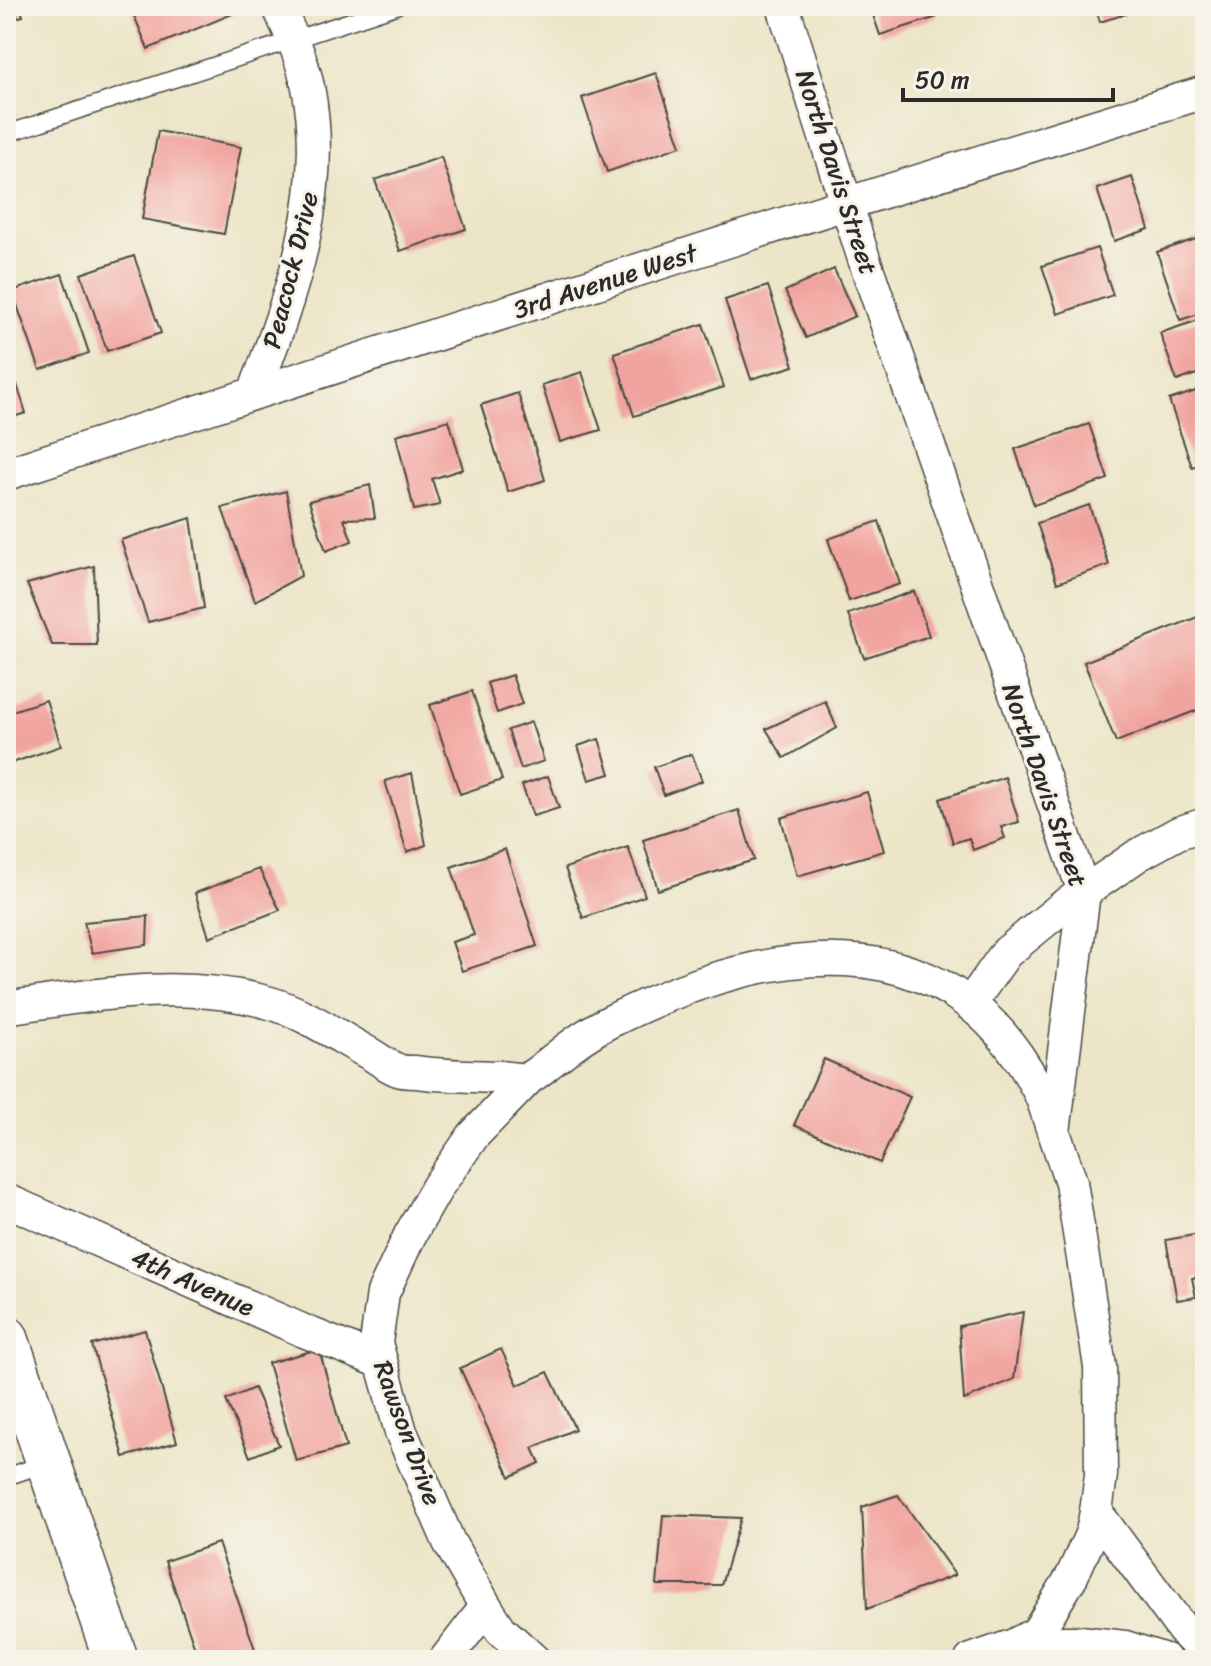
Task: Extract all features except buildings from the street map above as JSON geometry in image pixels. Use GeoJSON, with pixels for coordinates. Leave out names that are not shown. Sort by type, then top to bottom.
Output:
{"type":"FeatureCollection","features":[{"type":"Feature","properties":{"kind":"main road"},"geometry":{"type":"LineString","coordinates":[[6,1338],[116,1660]]}},
{"type":"Feature","properties":{"kind":"street","name":"Peacock Drive"},"geometry":{"type":"LineString","coordinates":[[254,393],[281,323],[308,221],[313,180],[313,132],[308,87],[294,39],[278,6]]}},
{"type":"Feature","properties":{"kind":"street","name":"North Davis Street"},"geometry":{"type":"LineString","coordinates":[[783,6],[869,274],[1084,892],[1054,1132],[1071,1182],[1100,1367],[1101,1475],[1092,1532],[1072,1576],[1037,1633],[1020,1642]]}},
{"type":"Feature","properties":{"kind":"street","name":"3rd Avenue West"},"geometry":{"type":"LineString","coordinates":[[6,474],[847,202],[1205,92]]}},
{"type":"Feature","properties":{"kind":"street"},"geometry":{"type":"LineString","coordinates":[[970,1004],[1006,953],[1084,892],[1138,855],[1178,833],[1205,824]]}},
{"type":"Feature","properties":{"kind":"street","name":"Rawson Drive"},"geometry":{"type":"LineString","coordinates":[[534,1660],[501,1630],[449,1542],[401,1432],[376,1343],[383,1293],[410,1235],[438,1186],[473,1136],[529,1078],[576,1041],[662,998],[720,977],[782,962],[830,958],[874,963],[911,972],[947,988],[970,1004],[993,1025],[1020,1058],[1039,1091],[1054,1132]]}},
{"type":"Feature","properties":{"kind":"street"},"geometry":{"type":"LineString","coordinates":[[6,1008],[128,991],[183,989],[232,994],[295,1013],[398,1070],[437,1075],[529,1078]]}},
{"type":"Feature","properties":{"kind":"street","name":"4th Avenue"},"geometry":{"type":"LineString","coordinates":[[6,1200],[381,1362]]}},
{"type":"Feature","properties":{"kind":"street"},"geometry":{"type":"LineString","coordinates":[[1096,1512],[1183,1630],[1205,1653]]}},
{"type":"Feature","properties":{"kind":"street"},"geometry":{"type":"LineString","coordinates":[[445,1660],[486,1607]]}},
{"type":"Feature","properties":{"kind":"street"},"geometry":{"type":"LineString","coordinates":[[971,1660],[1020,1642],[1080,1642],[1125,1647],[1165,1660]]}},
{"type":"Feature","properties":{"kind":"lane"},"geometry":{"type":"LineString","coordinates":[[6,134],[396,6]]}},
{"type":"Feature","properties":{"kind":"lane"},"geometry":{"type":"LineString","coordinates":[[6,1477],[49,1463]]}}]}
